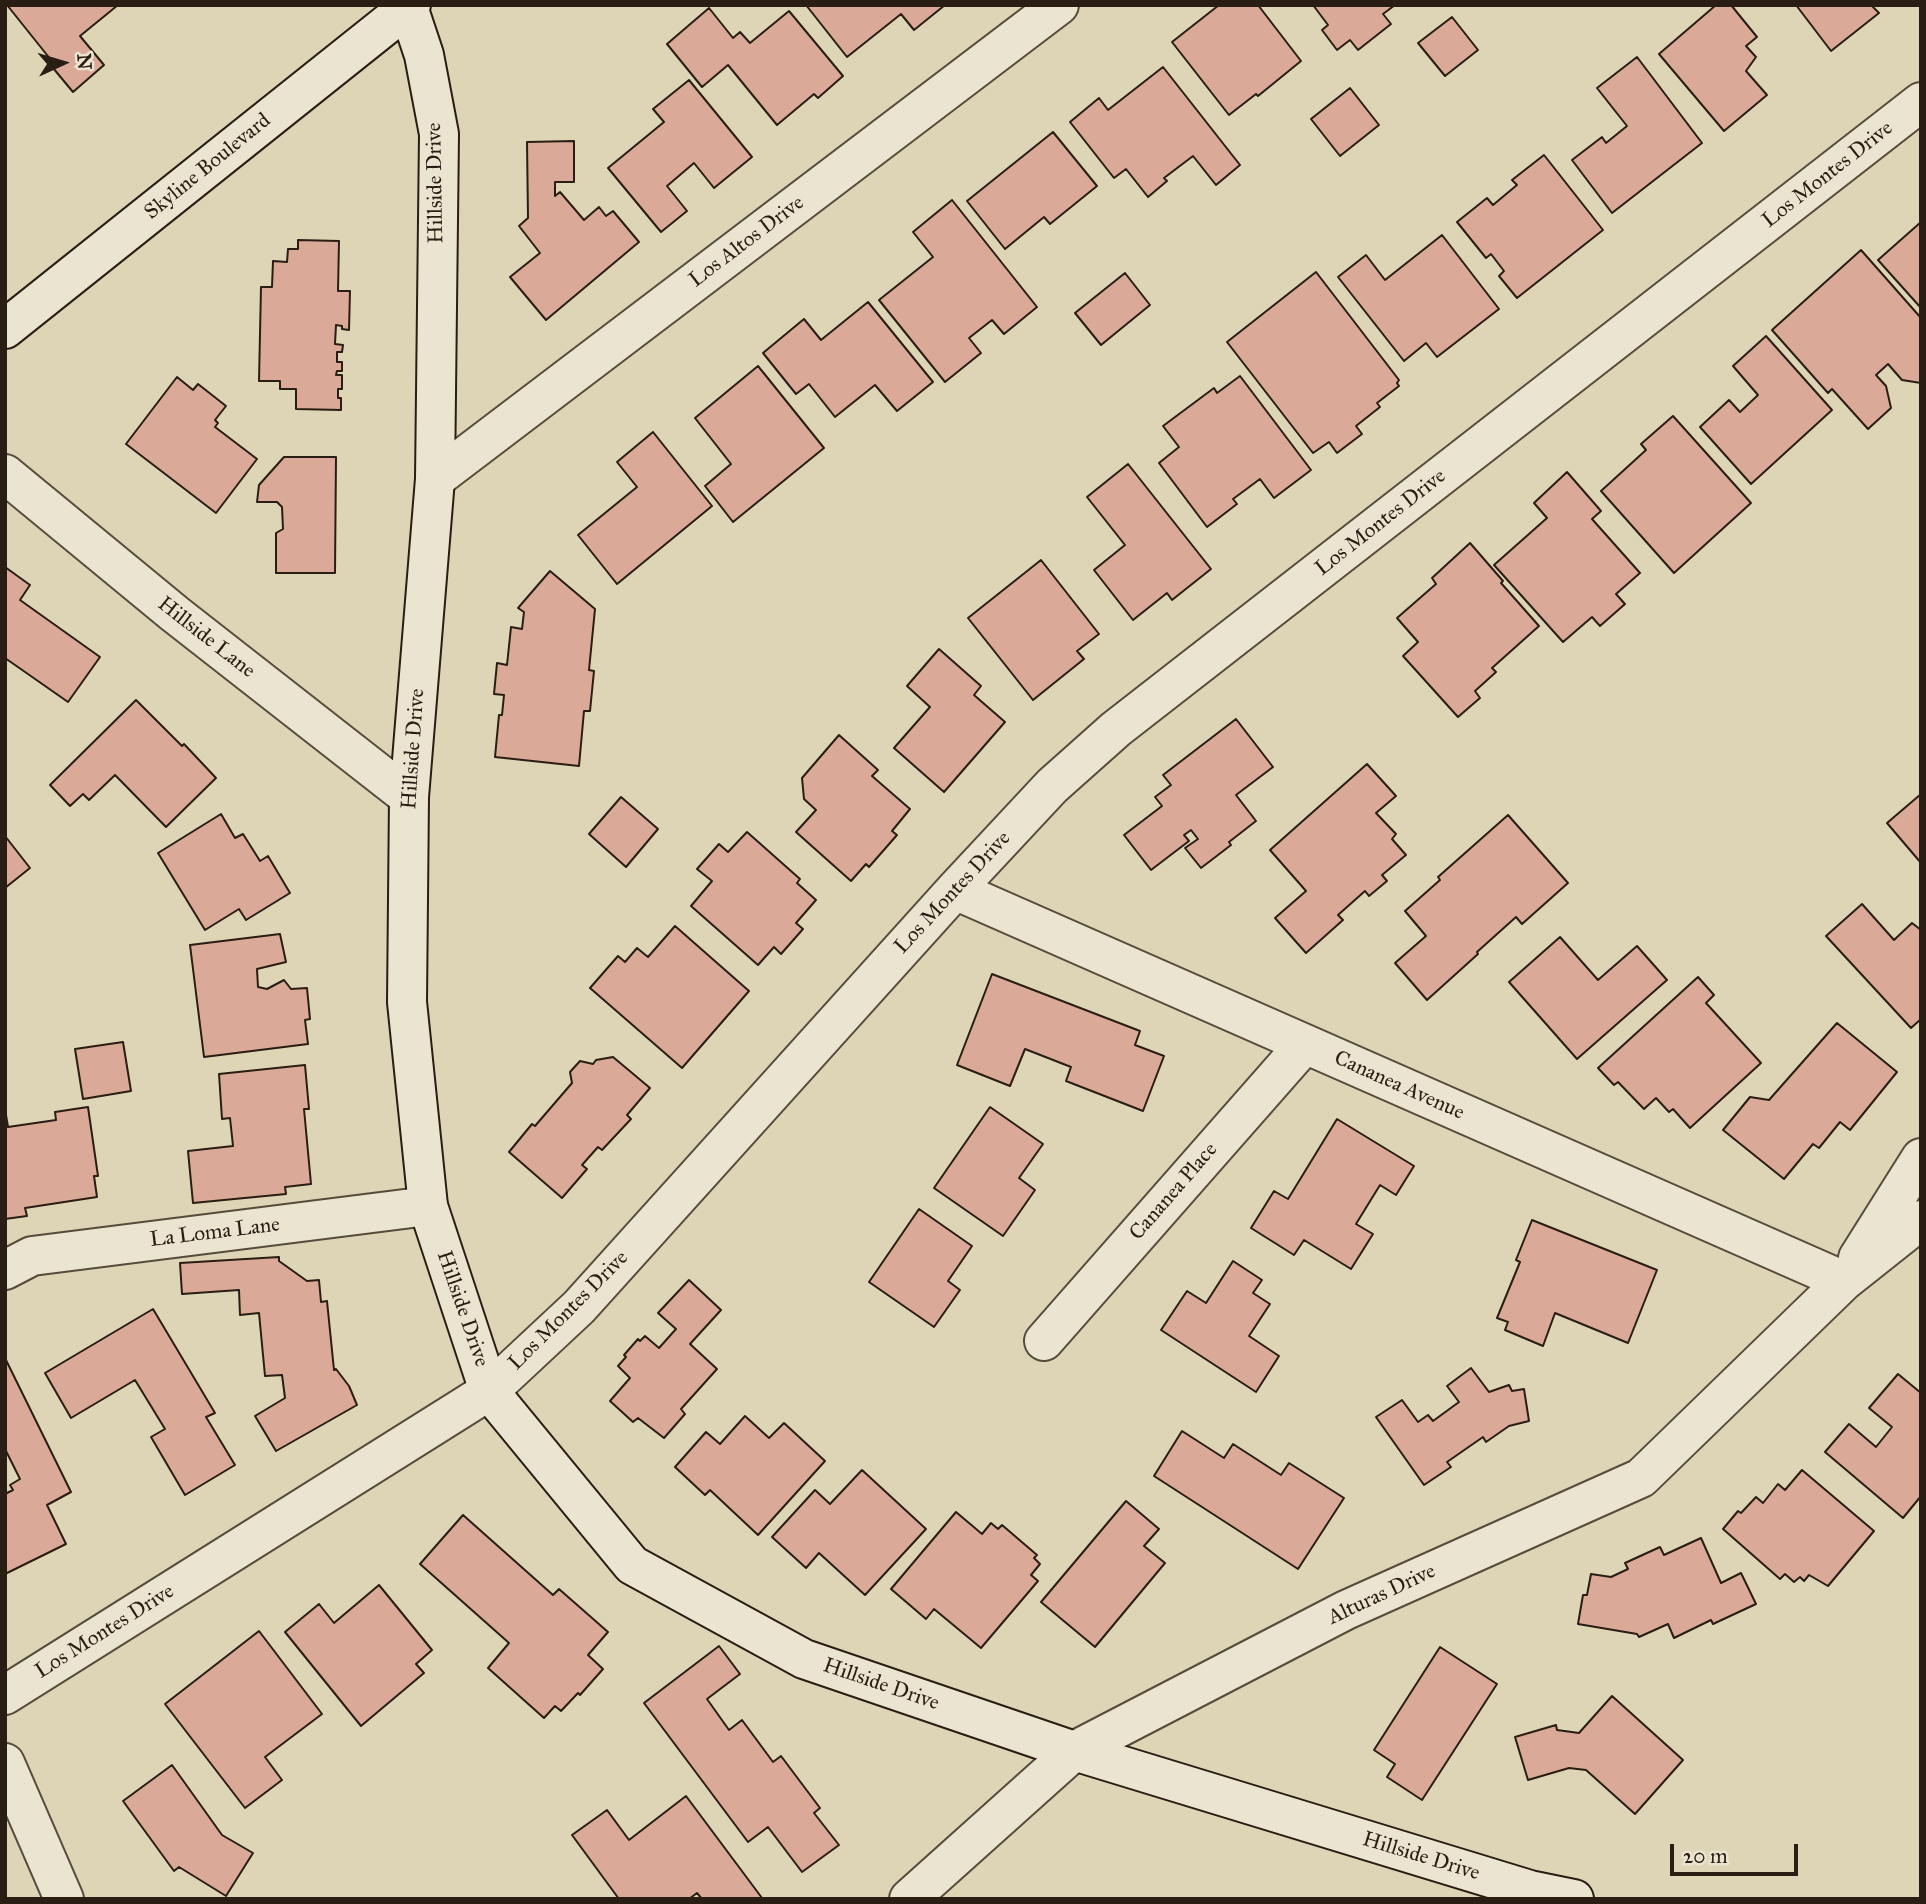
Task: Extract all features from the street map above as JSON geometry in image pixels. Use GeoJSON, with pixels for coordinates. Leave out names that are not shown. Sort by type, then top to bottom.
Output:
{"type":"FeatureCollection","features":[{"type":"Feature","properties":{"kind":"street","name":"Los Altos Drive"},"geometry":{"type":"LineString","coordinates":[[435,479],[1059,5]]}},
{"type":"Feature","properties":{"kind":"street","name":"Hillside Drive"},"geometry":{"type":"LineString","coordinates":[[410,6],[424,55],[439,134],[435,479],[409,797],[407,1002],[428,1206],[489,1391],[632,1565],[804,1659],[1074,1751],[1530,1890],[1574,1899]]}},
{"type":"Feature","properties":{"kind":"street","name":"Skyline Boulevard"},"geometry":{"type":"LineString","coordinates":[[5,329],[410,6]]}},
{"type":"Feature","properties":{"kind":"street","name":"Los Montes Drive"},"geometry":{"type":"LineString","coordinates":[[5,1695],[489,1391],[579,1307],[1052,786],[1116,729],[1921,102]]}},
{"type":"Feature","properties":{"kind":"street","name":"Hillside Lane"},"geometry":{"type":"LineString","coordinates":[[5,474],[175,614],[409,797]]}},
{"type":"Feature","properties":{"kind":"street","name":"Cananea Avenue"},"geometry":{"type":"LineString","coordinates":[[955,890],[1844,1281]]}},
{"type":"Feature","properties":{"kind":"street","name":"Cananea Place"},"geometry":{"type":"LineString","coordinates":[[1044,1341],[1305,1044]]}},
{"type":"Feature","properties":{"kind":"street","name":"Alturas Drive"},"geometry":{"type":"LineString","coordinates":[[1844,1281],[1921,1158]]}},
{"type":"Feature","properties":{"kind":"street","name":"La Loma Lane"},"geometry":{"type":"LineString","coordinates":[[5,1270],[32,1256],[428,1206]]}},
{"type":"Feature","properties":{"kind":"street","name":"Alturas Drive"},"geometry":{"type":"LineString","coordinates":[[909,1899],[1074,1751],[1346,1610],[1641,1478],[1844,1281],[1921,1220]]}},
{"type":"Feature","properties":{"kind":"street"},"geometry":{"type":"LineString","coordinates":[[5,1763],[64,1899]]}},
{"type":"Feature","properties":{"kind":"building"},"geometry":{"type":"Polygon","coordinates":[[[7,5],[118,5],[80,36],[104,65],[73,92],[7,5]]]}},
{"type":"Feature","properties":{"kind":"building"},"geometry":{"type":"Polygon","coordinates":[[[806,5],[945,5],[914,30],[901,14],[847,57],[806,5]]]}},
{"type":"Feature","properties":{"kind":"building"},"geometry":{"type":"Polygon","coordinates":[[[1219,5],[1258,5],[1301,61],[1258,96],[1256,94],[1229,115],[1172,42],[1219,5]]]}},
{"type":"Feature","properties":{"kind":"building"},"geometry":{"type":"Polygon","coordinates":[[[1313,5],[1395,5],[1383,14],[1391,24],[1358,50],[1350,40],[1337,50],[1322,30],[1328,25],[1313,5]]]}},
{"type":"Feature","properties":{"kind":"building"},"geometry":{"type":"Polygon","coordinates":[[[1716,5],[1731,5],[1757,37],[1746,46],[1756,57],[1746,71],[1767,95],[1724,131],[1659,54],[1716,5]]]}},
{"type":"Feature","properties":{"kind":"building"},"geometry":{"type":"Polygon","coordinates":[[[1796,5],[1875,5],[1873,7],[1879,13],[1831,51],[1796,5]]]}},
{"type":"Feature","properties":{"kind":"building"},"geometry":{"type":"Polygon","coordinates":[[[709,8],[733,38],[740,32],[750,43],[789,11],[843,76],[818,98],[814,94],[777,125],[728,65],[702,87],[667,44],[709,8]]]}},
{"type":"Feature","properties":{"kind":"building"},"geometry":{"type":"Polygon","coordinates":[[[1452,17],[1478,50],[1445,76],[1418,43],[1452,17]]]}},
{"type":"Feature","properties":{"kind":"building"},"geometry":{"type":"Polygon","coordinates":[[[1637,57],[1702,143],[1612,213],[1572,160],[1602,137],[1606,143],[1627,126],[1597,88],[1637,57]]]}},
{"type":"Feature","properties":{"kind":"building"},"geometry":{"type":"Polygon","coordinates":[[[1163,67],[1240,165],[1216,185],[1193,156],[1164,178],[1167,181],[1148,197],[1126,169],[1114,178],[1070,122],[1099,98],[1108,110],[1163,67]]]}},
{"type":"Feature","properties":{"kind":"building"},"geometry":{"type":"Polygon","coordinates":[[[689,80],[752,157],[714,188],[694,163],[667,186],[687,211],[661,232],[608,168],[664,122],[653,109],[689,80]]]}},
{"type":"Feature","properties":{"kind":"building"},"geometry":{"type":"Polygon","coordinates":[[[1350,88],[1379,125],[1340,156],[1311,119],[1350,88]]]}},
{"type":"Feature","properties":{"kind":"building"},"geometry":{"type":"Polygon","coordinates":[[[1053,132],[1097,186],[1050,224],[1044,217],[1005,249],[967,201],[1053,132]]]}},
{"type":"Feature","properties":{"kind":"building"},"geometry":{"type":"Polygon","coordinates":[[[574,141],[574,182],[555,182],[555,196],[560,192],[584,220],[599,207],[606,216],[613,211],[639,242],[546,320],[510,277],[540,253],[519,226],[528,218],[527,142],[574,141]]]}},
{"type":"Feature","properties":{"kind":"building"},"geometry":{"type":"Polygon","coordinates":[[[1544,155],[1603,230],[1517,298],[1499,276],[1504,271],[1491,254],[1486,258],[1457,222],[1487,198],[1493,205],[1517,185],[1512,180],[1544,155]]]}},
{"type":"Feature","properties":{"kind":"building"},"geometry":{"type":"Polygon","coordinates":[[[952,200],[1037,307],[1004,334],[992,320],[969,338],[981,353],[945,382],[879,300],[933,257],[913,232],[952,200]]]}},
{"type":"Feature","properties":{"kind":"building"},"geometry":{"type":"Polygon","coordinates":[[[1921,222],[1921,308],[1878,260],[1921,222]]]}},
{"type":"Feature","properties":{"kind":"building"},"geometry":{"type":"Polygon","coordinates":[[[1442,235],[1499,309],[1437,357],[1426,343],[1404,361],[1338,277],[1366,255],[1385,280],[1442,235]]]}},
{"type":"Feature","properties":{"kind":"building"},"geometry":{"type":"Polygon","coordinates":[[[298,240],[339,241],[338,291],[350,291],[349,330],[336,325],[335,344],[343,345],[342,352],[337,352],[337,362],[342,362],[342,371],[337,371],[336,375],[342,375],[342,389],[338,389],[341,410],[296,409],[296,389],[280,389],[280,381],[259,381],[261,287],[272,287],[273,261],[287,262],[288,249],[298,249],[298,240]]]}},
{"type":"Feature","properties":{"kind":"building"},"geometry":{"type":"Polygon","coordinates":[[[1861,250],[1921,318],[1921,383],[1902,380],[1888,364],[1876,375],[1886,386],[1891,408],[1868,429],[1832,389],[1828,393],[1772,330],[1861,250]]]}},
{"type":"Feature","properties":{"kind":"building"},"geometry":{"type":"Polygon","coordinates":[[[1316,272],[1399,380],[1399,386],[1377,403],[1380,407],[1356,426],[1362,434],[1337,453],[1329,442],[1313,453],[1227,342],[1316,272]]]}},
{"type":"Feature","properties":{"kind":"building"},"geometry":{"type":"Polygon","coordinates":[[[1125,273],[1150,305],[1101,345],[1075,313],[1125,273]]]}},
{"type":"Feature","properties":{"kind":"building"},"geometry":{"type":"Polygon","coordinates":[[[868,302],[933,382],[897,411],[875,385],[835,417],[809,384],[796,394],[763,353],[804,319],[821,340],[868,302]]]}},
{"type":"Feature","properties":{"kind":"building"},"geometry":{"type":"Polygon","coordinates":[[[1766,336],[1832,410],[1751,484],[1700,427],[1729,400],[1740,412],[1758,395],[1733,366],[1766,336]]]}},
{"type":"Feature","properties":{"kind":"building"},"geometry":{"type":"Polygon","coordinates":[[[758,366],[824,448],[733,522],[705,486],[731,464],[695,418],[758,366]]]}},
{"type":"Feature","properties":{"kind":"building"},"geometry":{"type":"Polygon","coordinates":[[[1240,376],[1311,470],[1274,498],[1260,479],[1233,499],[1237,504],[1207,527],[1159,463],[1179,447],[1163,426],[1214,388],[1217,393],[1240,376]]]}},
{"type":"Feature","properties":{"kind":"building"},"geometry":{"type":"Polygon","coordinates":[[[177,377],[193,390],[198,384],[226,406],[215,420],[218,423],[215,427],[257,459],[216,513],[126,444],[177,377]]]}},
{"type":"Feature","properties":{"kind":"building"},"geometry":{"type":"Polygon","coordinates":[[[1673,416],[1751,503],[1674,573],[1601,491],[1646,450],[1641,444],[1673,416]]]}},
{"type":"Feature","properties":{"kind":"building"},"geometry":{"type":"Polygon","coordinates":[[[653,432],[712,506],[617,584],[578,535],[637,487],[617,462],[653,432]]]}},
{"type":"Feature","properties":{"kind":"building"},"geometry":{"type":"Polygon","coordinates":[[[284,457],[336,457],[335,573],[276,573],[276,533],[283,529],[282,507],[277,502],[257,502],[259,485],[284,457]]]}},
{"type":"Feature","properties":{"kind":"building"},"geometry":{"type":"Polygon","coordinates":[[[1128,464],[1211,569],[1172,600],[1167,593],[1133,620],[1094,570],[1125,545],[1087,497],[1128,464]]]}},
{"type":"Feature","properties":{"kind":"building"},"geometry":{"type":"Polygon","coordinates":[[[1567,472],[1601,511],[1592,519],[1640,573],[1616,594],[1625,604],[1600,626],[1592,617],[1563,642],[1494,565],[1547,518],[1534,503],[1567,472]]]}},
{"type":"Feature","properties":{"kind":"building"},"geometry":{"type":"Polygon","coordinates":[[[1470,543],[1539,626],[1492,668],[1496,672],[1475,691],[1480,698],[1458,717],[1403,656],[1418,642],[1397,618],[1436,584],[1432,578],[1470,543]]]}},
{"type":"Feature","properties":{"kind":"building"},"geometry":{"type":"Polygon","coordinates":[[[1041,560],[1099,634],[1077,651],[1084,659],[1033,700],[968,618],[1041,560]]]}},
{"type":"Feature","properties":{"kind":"building"},"geometry":{"type":"Polygon","coordinates":[[[5,567],[30,585],[20,600],[100,657],[68,702],[5,658],[5,567]]]}},
{"type":"Feature","properties":{"kind":"building"},"geometry":{"type":"Polygon","coordinates":[[[550,571],[595,609],[589,670],[594,671],[590,711],[584,711],[579,766],[495,757],[504,695],[494,694],[497,663],[507,665],[511,627],[522,629],[524,612],[518,608],[550,571]]]}},
{"type":"Feature","properties":{"kind":"building"},"geometry":{"type":"Polygon","coordinates":[[[939,649],[981,686],[974,695],[1005,722],[944,792],[894,748],[930,707],[907,686],[939,649]]]}},
{"type":"Feature","properties":{"kind":"building"},"geometry":{"type":"Polygon","coordinates":[[[136,700],[216,778],[166,827],[115,775],[89,800],[83,794],[70,806],[50,785],[136,700]]]}},
{"type":"Feature","properties":{"kind":"building"},"geometry":{"type":"Polygon","coordinates":[[[1236,719],[1273,767],[1236,795],[1256,821],[1201,868],[1185,848],[1198,839],[1191,830],[1184,835],[1189,841],[1151,870],[1124,835],[1162,806],[1155,797],[1171,785],[1163,775],[1236,719]]]}},
{"type":"Feature","properties":{"kind":"building"},"geometry":{"type":"Polygon","coordinates":[[[839,735],[878,770],[872,776],[910,809],[892,831],[897,835],[869,867],[866,864],[851,881],[796,832],[816,810],[804,799],[802,778],[839,735]]]}},
{"type":"Feature","properties":{"kind":"building"},"geometry":{"type":"Polygon","coordinates":[[[1367,764],[1396,796],[1376,813],[1396,834],[1392,839],[1406,855],[1382,875],[1387,881],[1369,896],[1365,891],[1338,915],[1343,920],[1306,953],[1275,918],[1306,891],[1270,850],[1367,764]]]}},
{"type":"Feature","properties":{"kind":"building"},"geometry":{"type":"Polygon","coordinates":[[[1921,794],[1921,863],[1887,823],[1921,794]]]}},
{"type":"Feature","properties":{"kind":"building"},"geometry":{"type":"Polygon","coordinates":[[[621,797],[658,829],[626,867],[589,834],[621,797]]]}},
{"type":"Feature","properties":{"kind":"building"},"geometry":{"type":"Polygon","coordinates":[[[221,814],[235,838],[243,834],[260,861],[268,856],[290,893],[246,920],[239,909],[205,930],[158,853],[221,814]]]}},
{"type":"Feature","properties":{"kind":"building"},"geometry":{"type":"Polygon","coordinates":[[[1508,815],[1568,883],[1522,924],[1516,917],[1427,1000],[1395,963],[1426,936],[1405,911],[1440,880],[1438,877],[1508,815]]]}},
{"type":"Feature","properties":{"kind":"building"},"geometry":{"type":"Polygon","coordinates":[[[747,832],[800,879],[797,883],[816,900],[796,923],[803,929],[781,954],[774,947],[758,965],[691,906],[712,881],[697,869],[719,844],[728,852],[747,832]]]}},
{"type":"Feature","properties":{"kind":"building"},"geometry":{"type":"Polygon","coordinates":[[[5,836],[30,868],[5,888],[5,836]]]}},
{"type":"Feature","properties":{"kind":"building"},"geometry":{"type":"Polygon","coordinates":[[[1862,904],[1894,940],[1912,923],[1921,930],[1921,1019],[1911,1028],[1826,936],[1862,904]]]}},
{"type":"Feature","properties":{"kind":"building"},"geometry":{"type":"Polygon","coordinates":[[[675,926],[749,991],[682,1068],[590,988],[618,956],[625,962],[637,948],[648,957],[675,926]]]}},
{"type":"Feature","properties":{"kind":"building"},"geometry":{"type":"Polygon","coordinates":[[[280,934],[286,962],[257,969],[258,987],[267,989],[284,980],[291,989],[307,988],[310,1019],[305,1020],[308,1044],[204,1057],[190,945],[280,934]]]}},
{"type":"Feature","properties":{"kind":"building"},"geometry":{"type":"Polygon","coordinates":[[[1560,937],[1598,980],[1637,946],[1667,980],[1577,1059],[1509,982],[1560,937]]]}},
{"type":"Feature","properties":{"kind":"building"},"geometry":{"type":"Polygon","coordinates":[[[992,974],[1140,1031],[1135,1045],[1164,1056],[1143,1111],[1066,1081],[1071,1067],[1025,1049],[1010,1086],[957,1065],[992,974]]]}},
{"type":"Feature","properties":{"kind":"building"},"geometry":{"type":"Polygon","coordinates":[[[1698,977],[1714,995],[1706,1003],[1761,1063],[1690,1128],[1673,1109],[1669,1112],[1656,1098],[1644,1109],[1618,1082],[1614,1085],[1598,1068],[1698,977]]]}},
{"type":"Feature","properties":{"kind":"building"},"geometry":{"type":"Polygon","coordinates":[[[1837,1023],[1897,1072],[1850,1130],[1840,1122],[1819,1148],[1813,1144],[1784,1179],[1723,1130],[1750,1097],[1769,1100],[1837,1023]]]}},
{"type":"Feature","properties":{"kind":"building"},"geometry":{"type":"Polygon","coordinates":[[[123,1042],[131,1091],[83,1099],[75,1049],[123,1042]]]}},
{"type":"Feature","properties":{"kind":"building"},"geometry":{"type":"Polygon","coordinates":[[[613,1057],[650,1088],[627,1115],[631,1119],[602,1150],[598,1147],[582,1165],[587,1169],[562,1198],[509,1152],[572,1083],[570,1072],[580,1061],[593,1064],[596,1060],[613,1057]]]}},
{"type":"Feature","properties":{"kind":"building"},"geometry":{"type":"Polygon","coordinates":[[[305,1065],[309,1109],[304,1109],[311,1184],[285,1187],[286,1194],[193,1203],[188,1151],[233,1146],[230,1118],[222,1119],[219,1074],[305,1065]]]}},
{"type":"Feature","properties":{"kind":"building"},"geometry":{"type":"Polygon","coordinates":[[[88,1107],[98,1176],[94,1176],[97,1197],[25,1208],[27,1216],[5,1219],[5,1109],[8,1127],[56,1120],[55,1112],[88,1107]]]}},
{"type":"Feature","properties":{"kind":"building"},"geometry":{"type":"Polygon","coordinates":[[[990,1107],[1043,1144],[1019,1178],[1035,1190],[1003,1236],[934,1188],[990,1107]]]}},
{"type":"Feature","properties":{"kind":"building"},"geometry":{"type":"Polygon","coordinates":[[[1337,1119],[1414,1166],[1396,1195],[1380,1185],[1356,1224],[1373,1234],[1351,1269],[1304,1240],[1294,1255],[1251,1228],[1274,1191],[1288,1199],[1337,1119]]]}},
{"type":"Feature","properties":{"kind":"building"},"geometry":{"type":"Polygon","coordinates":[[[919,1209],[972,1246],[948,1281],[960,1290],[934,1327],[869,1282],[919,1209]]]}},
{"type":"Feature","properties":{"kind":"building"},"geometry":{"type":"Polygon","coordinates":[[[1532,1220],[1657,1270],[1628,1343],[1555,1313],[1543,1346],[1505,1330],[1508,1322],[1497,1318],[1520,1262],[1516,1260],[1532,1220]]]}},
{"type":"Feature","properties":{"kind":"building"},"geometry":{"type":"Polygon","coordinates":[[[279,1257],[279,1261],[307,1281],[319,1280],[321,1302],[327,1301],[334,1370],[336,1369],[349,1386],[357,1405],[276,1451],[255,1416],[285,1398],[282,1375],[265,1376],[259,1313],[240,1315],[239,1290],[182,1294],[180,1263],[279,1257]]]}},
{"type":"Feature","properties":{"kind":"building"},"geometry":{"type":"Polygon","coordinates":[[[1233,1261],[1262,1280],[1253,1293],[1270,1304],[1249,1336],[1279,1356],[1256,1392],[1161,1330],[1187,1291],[1206,1303],[1233,1261]]]}},
{"type":"Feature","properties":{"kind":"building"},"geometry":{"type":"Polygon","coordinates":[[[689,1280],[721,1310],[690,1344],[717,1369],[681,1409],[685,1414],[664,1438],[638,1418],[633,1422],[610,1401],[630,1378],[618,1366],[638,1339],[640,1341],[645,1336],[659,1348],[676,1329],[658,1313],[689,1280]]]}},
{"type":"Feature","properties":{"kind":"building"},"geometry":{"type":"Polygon","coordinates":[[[153,1309],[215,1413],[206,1417],[235,1465],[185,1495],[151,1437],[165,1429],[135,1380],[71,1418],[45,1373],[153,1309]]]}},
{"type":"Feature","properties":{"kind":"building"},"geometry":{"type":"Polygon","coordinates":[[[5,1358],[71,1492],[47,1505],[66,1544],[5,1574],[5,1494],[13,1490],[10,1485],[20,1479],[5,1449],[5,1358]]]}},
{"type":"Feature","properties":{"kind":"building"},"geometry":{"type":"Polygon","coordinates":[[[1471,1368],[1489,1392],[1509,1385],[1512,1391],[1524,1389],[1529,1421],[1509,1426],[1486,1442],[1483,1437],[1447,1462],[1451,1467],[1424,1485],[1376,1417],[1402,1400],[1418,1422],[1428,1415],[1433,1421],[1459,1402],[1447,1386],[1471,1368]]]}},
{"type":"Feature","properties":{"kind":"building"},"geometry":{"type":"Polygon","coordinates":[[[1898,1374],[1921,1393],[1921,1496],[1903,1518],[1825,1452],[1849,1424],[1876,1447],[1892,1427],[1869,1408],[1898,1374]]]}},
{"type":"Feature","properties":{"kind":"building"},"geometry":{"type":"Polygon","coordinates":[[[745,1416],[769,1438],[784,1423],[825,1461],[758,1535],[710,1490],[705,1495],[675,1467],[706,1432],[720,1444],[745,1416]]]}},
{"type":"Feature","properties":{"kind":"building"},"geometry":{"type":"Polygon","coordinates":[[[1182,1431],[1224,1458],[1233,1444],[1281,1475],[1289,1463],[1344,1498],[1298,1569],[1154,1476],[1182,1431]]]}},
{"type":"Feature","properties":{"kind":"building"},"geometry":{"type":"Polygon","coordinates":[[[862,1470],[926,1529],[865,1595],[819,1553],[806,1568],[772,1537],[815,1490],[830,1504],[862,1470]]]}},
{"type":"Feature","properties":{"kind":"building"},"geometry":{"type":"Polygon","coordinates":[[[1802,1470],[1874,1531],[1828,1586],[1809,1575],[1804,1581],[1800,1577],[1794,1582],[1785,1574],[1780,1579],[1723,1529],[1738,1511],[1741,1513],[1756,1497],[1763,1503],[1778,1484],[1785,1490],[1802,1470]]]}},
{"type":"Feature","properties":{"kind":"building"},"geometry":{"type":"Polygon","coordinates":[[[1126,1501],[1159,1529],[1144,1546],[1165,1563],[1095,1647],[1041,1602],[1126,1501]]]}},
{"type":"Feature","properties":{"kind":"building"},"geometry":{"type":"Polygon","coordinates":[[[956,1512],[982,1534],[991,1523],[998,1529],[1002,1525],[1037,1555],[1034,1558],[1040,1564],[1031,1575],[1038,1581],[981,1648],[934,1609],[926,1619],[891,1589],[956,1512]]]}},
{"type":"Feature","properties":{"kind":"building"},"geometry":{"type":"Polygon","coordinates":[[[463,1515],[553,1595],[559,1589],[608,1632],[588,1655],[603,1669],[580,1695],[578,1693],[561,1711],[555,1706],[544,1718],[488,1668],[509,1643],[420,1564],[463,1515]]]}},
{"type":"Feature","properties":{"kind":"building"},"geometry":{"type":"Polygon","coordinates":[[[1701,1538],[1721,1583],[1741,1573],[1756,1604],[1713,1624],[1711,1620],[1674,1638],[1668,1624],[1639,1637],[1637,1634],[1578,1624],[1583,1595],[1587,1595],[1591,1574],[1611,1577],[1628,1569],[1625,1563],[1660,1547],[1664,1555],[1701,1538]]]}},
{"type":"Feature","properties":{"kind":"building"},"geometry":{"type":"Polygon","coordinates":[[[379,1585],[432,1650],[416,1664],[424,1673],[361,1726],[285,1632],[319,1604],[334,1623],[379,1585]]]}},
{"type":"Feature","properties":{"kind":"building"},"geometry":{"type":"Polygon","coordinates":[[[259,1631],[322,1714],[265,1757],[282,1780],[245,1808],[165,1704],[259,1631]]]}},
{"type":"Feature","properties":{"kind":"building"},"geometry":{"type":"Polygon","coordinates":[[[719,1646],[740,1674],[707,1699],[729,1730],[742,1720],[773,1762],[781,1756],[820,1808],[814,1813],[839,1845],[802,1872],[768,1827],[748,1842],[644,1703],[719,1646]]]}},
{"type":"Feature","properties":{"kind":"building"},"geometry":{"type":"Polygon","coordinates":[[[1440,1647],[1497,1684],[1422,1800],[1387,1777],[1395,1764],[1374,1750],[1440,1647]]]}},
{"type":"Feature","properties":{"kind":"building"},"geometry":{"type":"Polygon","coordinates":[[[1612,1696],[1683,1760],[1635,1814],[1586,1770],[1569,1768],[1528,1780],[1515,1737],[1556,1725],[1557,1730],[1579,1733],[1612,1696]]]}},
{"type":"Feature","properties":{"kind":"building"},"geometry":{"type":"Polygon","coordinates":[[[172,1765],[222,1835],[253,1853],[226,1896],[179,1867],[174,1871],[123,1801],[172,1765]]]}},
{"type":"Feature","properties":{"kind":"building"},"geometry":{"type":"Polygon","coordinates":[[[686,1796],[761,1899],[702,1899],[697,1893],[689,1899],[619,1899],[572,1835],[607,1810],[629,1840],[686,1796]]]}}]}
